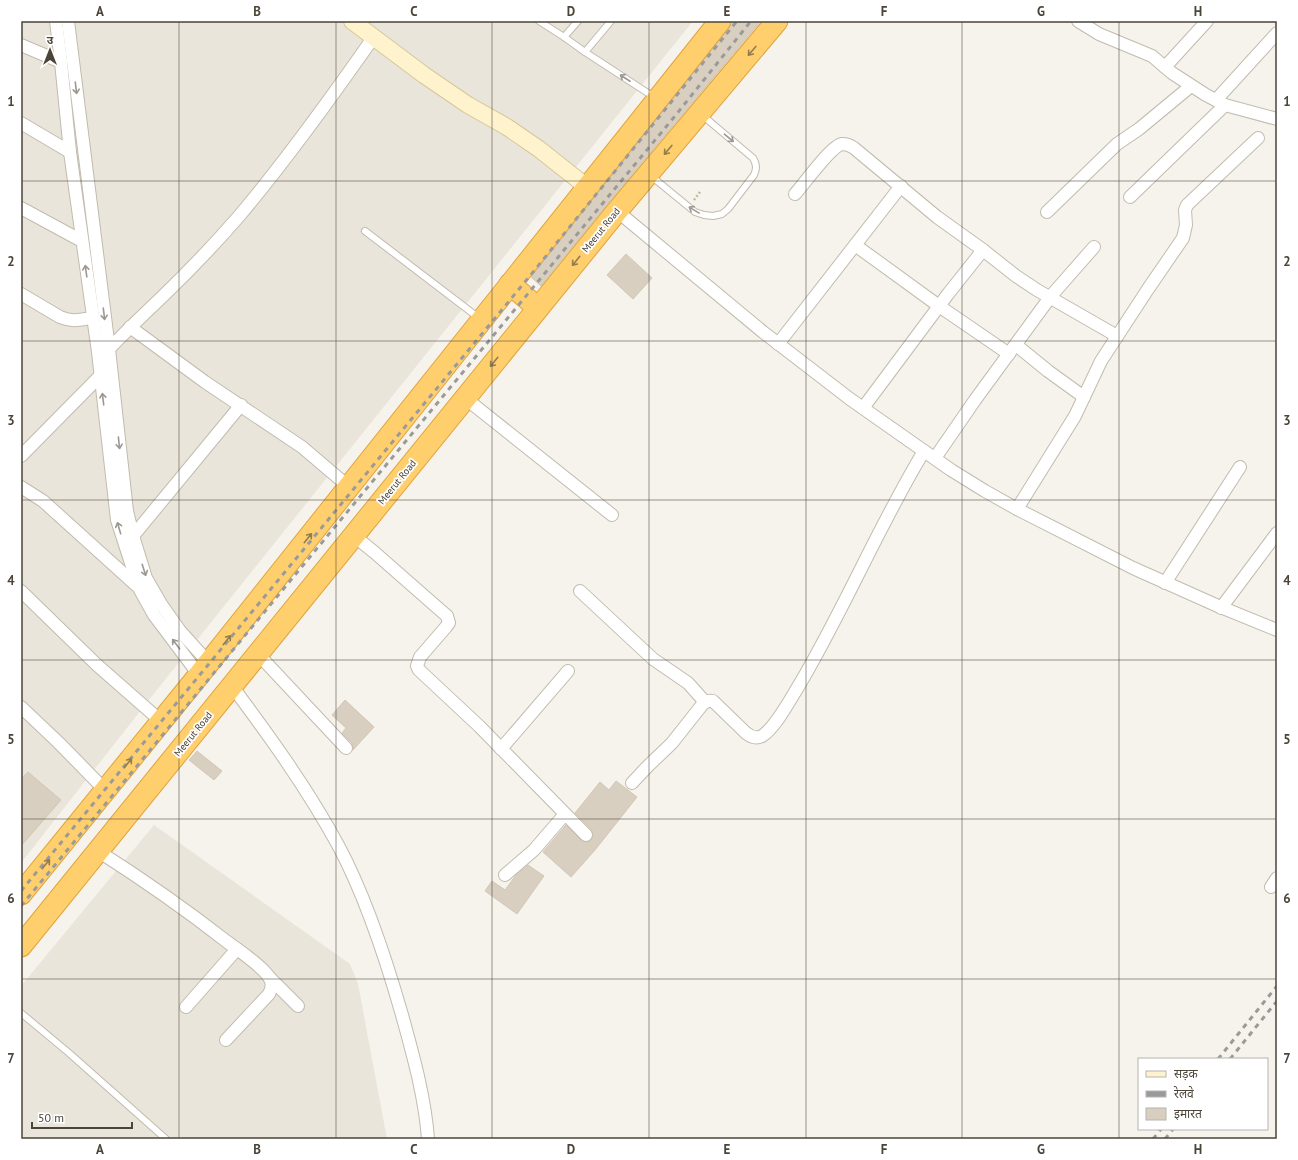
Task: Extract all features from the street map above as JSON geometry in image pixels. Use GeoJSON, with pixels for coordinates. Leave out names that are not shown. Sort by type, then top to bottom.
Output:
{"type":"FeatureCollection","features":[{"type":"Feature","properties":{"kind":"highway"},"geometry":{"type":"LineString","coordinates":[[25,882],[106,790],[162,722],[720,21]]}},
{"type":"Feature","properties":{"kind":"highway","name":"Meerut Road"},"geometry":{"type":"LineString","coordinates":[[21,946],[617,210],[778,21]]}},
{"type":"Feature","properties":{"kind":"highway"},"geometry":{"type":"LineString","coordinates":[[510,284],[538,308]]}},
{"type":"Feature","properties":{"kind":"street"},"geometry":{"type":"LineString","coordinates":[[56,21],[62,62],[70,152],[100,376],[111,421],[127,511],[146,578],[161,604],[204,669]]}},
{"type":"Feature","properties":{"kind":"street"},"geometry":{"type":"LineString","coordinates":[[68,21],[109,349],[111,473],[117,520],[138,588]]}},
{"type":"Feature","properties":{"kind":"street"},"geometry":{"type":"LineString","coordinates":[[352,21],[424,75],[468,105],[533,145],[587,187]]}},
{"type":"Feature","properties":{"kind":"street"},"geometry":{"type":"LineString","coordinates":[[1078,21],[1099,34],[1152,56],[1191,86],[1220,102],[1277,119]]}},
{"type":"Feature","properties":{"kind":"street"},"geometry":{"type":"LineString","coordinates":[[1165,67],[1207,21]]}},
{"type":"Feature","properties":{"kind":"street"},"geometry":{"type":"LineString","coordinates":[[1130,197],[1220,102],[1277,33]]}},
{"type":"Feature","properties":{"kind":"street"},"geometry":{"type":"LineString","coordinates":[[109,349],[161,298],[240,214],[325,106],[373,38]]}},
{"type":"Feature","properties":{"kind":"street"},"geometry":{"type":"LineString","coordinates":[[21,45],[62,62]]}},
{"type":"Feature","properties":{"kind":"street"},"geometry":{"type":"LineString","coordinates":[[1047,212],[1117,144],[1139,129],[1191,86]]}},
{"type":"Feature","properties":{"kind":"street"},"geometry":{"type":"LineString","coordinates":[[21,123],[70,152]]}},
{"type":"Feature","properties":{"kind":"street"},"geometry":{"type":"LineString","coordinates":[[1017,509],[1075,416],[1097,369],[1117,336],[1183,238],[1186,225],[1186,205],[1258,138]]}},
{"type":"Feature","properties":{"kind":"street"},"geometry":{"type":"LineString","coordinates":[[795,194],[830,152],[838,146],[848,144],[937,217],[1016,276],[1117,336]]}},
{"type":"Feature","properties":{"kind":"street"},"geometry":{"type":"LineString","coordinates":[[778,344],[901,186]]}},
{"type":"Feature","properties":{"kind":"street"},"geometry":{"type":"LineString","coordinates":[[21,208],[81,236],[94,231]]}},
{"type":"Feature","properties":{"kind":"street"},"geometry":{"type":"LineString","coordinates":[[617,210],[778,344],[863,408],[924,451],[985,491],[1017,509],[1165,583],[1221,608],[1277,630]]}},
{"type":"Feature","properties":{"kind":"street"},"geometry":{"type":"LineString","coordinates":[[855,245],[938,306],[1048,371],[1084,398]]}},
{"type":"Feature","properties":{"kind":"street"},"geometry":{"type":"LineString","coordinates":[[935,458],[1012,349],[1051,298],[1094,247]]}},
{"type":"Feature","properties":{"kind":"street"},"geometry":{"type":"LineString","coordinates":[[863,408],[938,306],[983,250]]}},
{"type":"Feature","properties":{"kind":"street"},"geometry":{"type":"LineString","coordinates":[[21,294],[60,317],[70,321],[92,318]]}},
{"type":"Feature","properties":{"kind":"street"},"geometry":{"type":"LineString","coordinates":[[130,327],[205,382],[302,447],[349,487]]}},
{"type":"Feature","properties":{"kind":"street"},"geometry":{"type":"LineString","coordinates":[[21,456],[100,376]]}},
{"type":"Feature","properties":{"kind":"street"},"geometry":{"type":"LineString","coordinates":[[465,398],[612,515]]}},
{"type":"Feature","properties":{"kind":"street"},"geometry":{"type":"LineString","coordinates":[[133,536],[241,405]]}},
{"type":"Feature","properties":{"kind":"street"},"geometry":{"type":"LineString","coordinates":[[632,783],[672,743],[705,702],[709,700],[752,737],[758,738],[768,732],[786,707],[806,674],[843,606],[892,506],[924,451]]}},
{"type":"Feature","properties":{"kind":"street"},"geometry":{"type":"LineString","coordinates":[[1165,583],[1240,467]]}},
{"type":"Feature","properties":{"kind":"street"},"geometry":{"type":"LineString","coordinates":[[21,487],[43,501],[124,573],[138,588],[154,615],[204,669]]}},
{"type":"Feature","properties":{"kind":"street"},"geometry":{"type":"LineString","coordinates":[[1221,608],[1277,533]]}},
{"type":"Feature","properties":{"kind":"street"},"geometry":{"type":"LineString","coordinates":[[354,536],[447,616],[449,623],[420,657],[417,666],[422,674],[501,749],[586,835]]}},
{"type":"Feature","properties":{"kind":"street"},"geometry":{"type":"LineString","coordinates":[[21,591],[98,665],[162,722]]}},
{"type":"Feature","properties":{"kind":"street"},"geometry":{"type":"LineString","coordinates":[[580,591],[653,659],[688,683],[705,702]]}},
{"type":"Feature","properties":{"kind":"street"},"geometry":{"type":"LineString","coordinates":[[258,654],[346,748]]}},
{"type":"Feature","properties":{"kind":"street"},"geometry":{"type":"LineString","coordinates":[[501,749],[568,671]]}},
{"type":"Feature","properties":{"kind":"street"},"geometry":{"type":"LineString","coordinates":[[232,686],[295,773],[338,845],[352,873],[395,991],[410,1043],[418,1078],[428,1139]]}},
{"type":"Feature","properties":{"kind":"street"},"geometry":{"type":"LineString","coordinates":[[21,707],[106,790]]}},
{"type":"Feature","properties":{"kind":"street"},"geometry":{"type":"LineString","coordinates":[[505,875],[534,850],[565,814]]}},
{"type":"Feature","properties":{"kind":"street"},"geometry":{"type":"LineString","coordinates":[[98,851],[160,892],[237,949],[269,977],[298,1006]]}},
{"type":"Feature","properties":{"kind":"street"},"geometry":{"type":"LineString","coordinates":[[186,1007],[237,949]]}},
{"type":"Feature","properties":{"kind":"street"},"geometry":{"type":"LineString","coordinates":[[226,1040],[269,994],[272,988],[269,977]]}},
{"type":"Feature","properties":{"kind":"lane"},"geometry":{"type":"LineString","coordinates":[[539,21],[657,100]]}},
{"type":"Feature","properties":{"kind":"lane"},"geometry":{"type":"LineString","coordinates":[[564,37],[578,21]]}},
{"type":"Feature","properties":{"kind":"lane"},"geometry":{"type":"LineString","coordinates":[[585,52],[611,21]]}},
{"type":"Feature","properties":{"kind":"lane"},"geometry":{"type":"LineString","coordinates":[[648,173],[695,212],[714,216],[722,214],[728,209],[754,175],[757,170],[756,163],[753,158],[699,113]]}},
{"type":"Feature","properties":{"kind":"lane"},"geometry":{"type":"LineString","coordinates":[[365,231],[481,320]]}},
{"type":"Feature","properties":{"kind":"lane"},"geometry":{"type":"LineString","coordinates":[[21,1013],[166,1139]]}},
{"type":"Feature","properties":{"kind":"shaded area"},"geometry":{"type":"Polygon","coordinates":[[[21,21],[693,21],[152,696],[21,863],[21,21]]]}},
{"type":"Feature","properties":{"kind":"shaded area"},"geometry":{"type":"Polygon","coordinates":[[[154,825],[350,964],[358,984],[387,1139],[21,1139],[21,986],[154,825]]]}},
{"type":"Feature","properties":{"kind":"building"},"geometry":{"type":"Polygon","coordinates":[[[732,21],[761,21],[608,203],[541,286],[531,277],[729,28],[732,21]]]}},
{"type":"Feature","properties":{"kind":"building"},"geometry":{"type":"Polygon","coordinates":[[[626,254],[652,278],[633,299],[607,275],[626,254]]]}},
{"type":"Feature","properties":{"kind":"building"},"geometry":{"type":"Polygon","coordinates":[[[345,700],[374,727],[353,750],[352,743],[342,733],[346,728],[332,715],[345,700]]]}},
{"type":"Feature","properties":{"kind":"building"},"geometry":{"type":"Polygon","coordinates":[[[197,751],[222,771],[214,780],[189,760],[197,751]]]}},
{"type":"Feature","properties":{"kind":"building"},"geometry":{"type":"Polygon","coordinates":[[[28,772],[61,800],[21,846],[21,779],[28,772]]]}},
{"type":"Feature","properties":{"kind":"building"},"geometry":{"type":"Polygon","coordinates":[[[616,781],[637,797],[595,850],[571,877],[543,852],[566,825],[581,840],[587,842],[591,841],[593,837],[592,830],[575,813],[600,782],[609,790],[616,781]]]}},
{"type":"Feature","properties":{"kind":"building"},"geometry":{"type":"Polygon","coordinates":[[[528,865],[544,876],[517,914],[485,891],[492,881],[505,890],[516,875],[528,865]]]}},
{"type":"Feature","properties":{"kind":"railway"},"geometry":{"type":"LineString","coordinates":[[21,891],[529,277],[737,21]]}},
{"type":"Feature","properties":{"kind":"railway"},"geometry":{"type":"LineString","coordinates":[[21,906],[675,116],[751,21]]}},
{"type":"Feature","properties":{"kind":"railway"},"geometry":{"type":"LineString","coordinates":[[1219,1058],[1277,986]]}},
{"type":"Feature","properties":{"kind":"railway"},"geometry":{"type":"LineString","coordinates":[[1231,1058],[1277,1001]]}},
{"type":"Feature","properties":{"kind":"railway"},"geometry":{"type":"LineString","coordinates":[[1153,1139],[1160,1130]]}},
{"type":"Feature","properties":{"kind":"railway"},"geometry":{"type":"LineString","coordinates":[[1165,1139],[1172,1130]]}}]}
